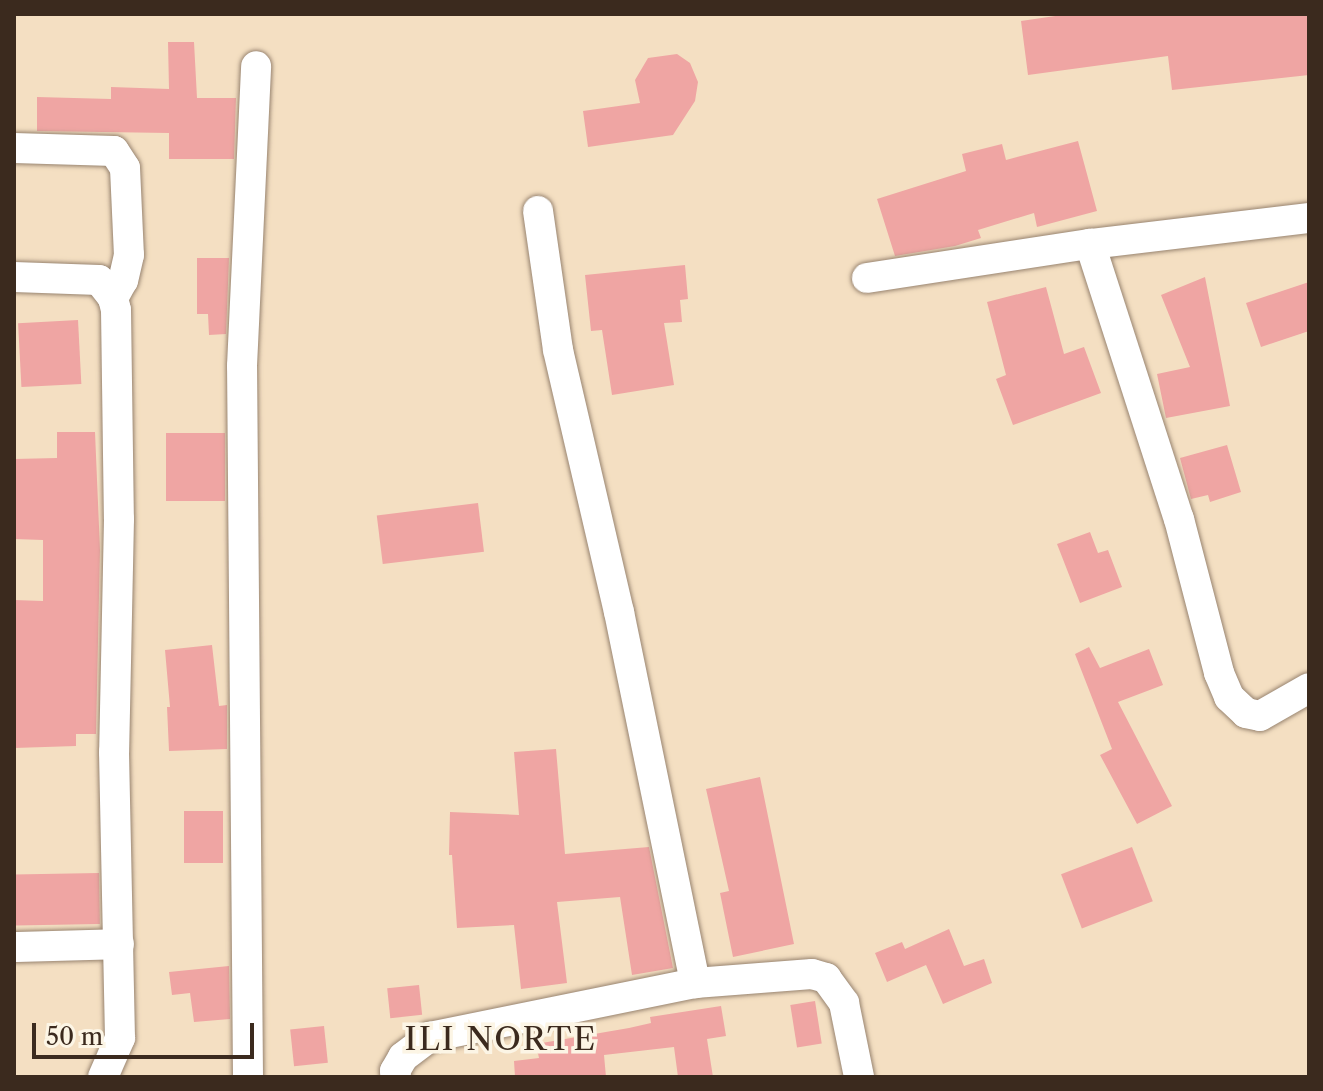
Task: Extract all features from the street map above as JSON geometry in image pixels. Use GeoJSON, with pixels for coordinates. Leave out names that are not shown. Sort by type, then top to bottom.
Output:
{"type":"FeatureCollection","features":[{"type":"Feature","properties":{"kind":"street"},"geometry":{"type":"LineString","coordinates":[[248,1077],[242,366],[256,66]]}},
{"type":"Feature","properties":{"kind":"street"},"geometry":{"type":"LineString","coordinates":[[14,148],[114,151],[125,168],[129,255],[123,280],[113,298]]}},
{"type":"Feature","properties":{"kind":"street"},"geometry":{"type":"LineString","coordinates":[[538,211],[558,350],[619,612],[695,983]]}},
{"type":"Feature","properties":{"kind":"street"},"geometry":{"type":"LineString","coordinates":[[867,278],[1090,244],[1309,218]]}},
{"type":"Feature","properties":{"kind":"street"},"geometry":{"type":"LineString","coordinates":[[1090,244],[1179,519],[1219,673],[1236,706],[1260,716],[1309,688]]}},
{"type":"Feature","properties":{"kind":"street"},"geometry":{"type":"LineString","coordinates":[[14,277],[99,280],[113,298],[117,320],[119,519],[114,752],[120,1038],[103,1077]]}},
{"type":"Feature","properties":{"kind":"street"},"geometry":{"type":"LineString","coordinates":[[14,947],[119,944]]}},
{"type":"Feature","properties":{"kind":"street"},"geometry":{"type":"LineString","coordinates":[[396,1077],[395,1071],[403,1057],[430,1037],[695,983],[812,974],[826,978],[844,1003],[859,1077]]}},
{"type":"Feature","properties":{"kind":"building"},"geometry":{"type":"Polygon","coordinates":[[[1069,14],[1309,14],[1309,75],[1172,90],[1168,56],[1028,75],[1021,21],[1069,14]]]}},
{"type":"Feature","properties":{"kind":"building"},"geometry":{"type":"Polygon","coordinates":[[[168,42],[194,42],[197,98],[236,98],[234,159],[169,159],[169,133],[37,131],[37,97],[111,99],[111,87],[169,89],[168,42]]]}},
{"type":"Feature","properties":{"kind":"building"},"geometry":{"type":"Polygon","coordinates":[[[677,54],[690,63],[698,82],[695,101],[673,135],[588,147],[583,111],[640,103],[635,80],[648,58],[677,54]]]}},
{"type":"Feature","properties":{"kind":"building"},"geometry":{"type":"Polygon","coordinates":[[[1078,141],[1097,211],[1037,227],[1034,213],[978,230],[981,238],[955,246],[895,256],[877,199],[966,171],[962,154],[1002,144],[1006,160],[1078,141]]]}},
{"type":"Feature","properties":{"kind":"building"},"geometry":{"type":"Polygon","coordinates":[[[197,258],[229,258],[226,334],[209,335],[208,314],[197,314],[197,258]]]}},
{"type":"Feature","properties":{"kind":"building"},"geometry":{"type":"Polygon","coordinates":[[[685,265],[688,299],[680,300],[682,322],[664,323],[674,385],[612,395],[602,330],[591,331],[585,275],[685,265]]]}},
{"type":"Feature","properties":{"kind":"building"},"geometry":{"type":"Polygon","coordinates":[[[1205,277],[1230,406],[1166,418],[1157,374],[1190,367],[1161,295],[1205,277]]]}},
{"type":"Feature","properties":{"kind":"building"},"geometry":{"type":"Polygon","coordinates":[[[1309,282],[1309,331],[1261,347],[1246,303],[1309,282]]]}},
{"type":"Feature","properties":{"kind":"building"},"geometry":{"type":"Polygon","coordinates":[[[1046,287],[1064,354],[1084,347],[1101,393],[1013,425],[996,379],[1006,375],[987,302],[1046,287]]]}},
{"type":"Feature","properties":{"kind":"building"},"geometry":{"type":"Polygon","coordinates":[[[78,320],[81,384],[21,387],[18,323],[78,320]]]}},
{"type":"Feature","properties":{"kind":"building"},"geometry":{"type":"Polygon","coordinates":[[[57,432],[95,432],[100,550],[96,734],[76,734],[76,746],[14,748],[14,600],[43,601],[43,540],[14,539],[14,459],[57,458],[57,432]]]}},
{"type":"Feature","properties":{"kind":"building"},"geometry":{"type":"Polygon","coordinates":[[[166,433],[225,433],[225,501],[166,501],[166,433]]]}},
{"type":"Feature","properties":{"kind":"building"},"geometry":{"type":"Polygon","coordinates":[[[1227,445],[1241,492],[1210,502],[1208,495],[1191,499],[1180,458],[1227,445]]]}},
{"type":"Feature","properties":{"kind":"building"},"geometry":{"type":"Polygon","coordinates":[[[478,503],[484,552],[383,564],[377,515],[478,503]]]}},
{"type":"Feature","properties":{"kind":"building"},"geometry":{"type":"Polygon","coordinates":[[[1090,532],[1098,553],[1108,550],[1122,587],[1080,603],[1057,544],[1090,532]]]}},
{"type":"Feature","properties":{"kind":"building"},"geometry":{"type":"Polygon","coordinates":[[[212,645],[219,706],[227,705],[227,749],[169,751],[167,707],[170,707],[165,650],[212,645]]]}},
{"type":"Feature","properties":{"kind":"building"},"geometry":{"type":"Polygon","coordinates":[[[1089,647],[1100,668],[1149,649],[1163,685],[1118,702],[1172,806],[1137,824],[1100,755],[1112,749],[1075,654],[1089,647]]]}},
{"type":"Feature","properties":{"kind":"building"},"geometry":{"type":"Polygon","coordinates":[[[556,749],[565,854],[649,847],[673,968],[632,975],[620,897],[557,902],[567,983],[521,989],[514,925],[457,928],[452,855],[449,855],[450,812],[519,815],[514,752],[556,749]]]}},
{"type":"Feature","properties":{"kind":"building"},"geometry":{"type":"Polygon","coordinates":[[[760,777],[794,944],[733,957],[720,893],[729,891],[706,789],[760,777]]]}},
{"type":"Feature","properties":{"kind":"building"},"geometry":{"type":"Polygon","coordinates":[[[184,811],[223,811],[223,863],[184,863],[184,811]]]}},
{"type":"Feature","properties":{"kind":"building"},"geometry":{"type":"Polygon","coordinates":[[[1132,847],[1153,901],[1082,928],[1061,874],[1132,847]]]}},
{"type":"Feature","properties":{"kind":"building"},"geometry":{"type":"Polygon","coordinates":[[[99,873],[100,924],[15,925],[14,874],[99,873]]]}},
{"type":"Feature","properties":{"kind":"building"},"geometry":{"type":"Polygon","coordinates":[[[949,929],[964,966],[984,959],[992,983],[943,1004],[926,965],[887,982],[875,953],[902,942],[905,949],[949,929]]]}},
{"type":"Feature","properties":{"kind":"building"},"geometry":{"type":"Polygon","coordinates":[[[229,966],[230,1019],[194,1022],[190,993],[172,995],[169,972],[229,966]]]}},
{"type":"Feature","properties":{"kind":"building"},"geometry":{"type":"Polygon","coordinates":[[[419,985],[422,1015],[390,1018],[387,988],[419,985]]]}},
{"type":"Feature","properties":{"kind":"building"},"geometry":{"type":"Polygon","coordinates":[[[815,1001],[822,1043],[797,1047],[790,1005],[815,1001]]]}},
{"type":"Feature","properties":{"kind":"building"},"geometry":{"type":"Polygon","coordinates":[[[721,1006],[726,1036],[707,1039],[713,1077],[678,1077],[674,1047],[604,1055],[606,1077],[515,1077],[514,1061],[539,1058],[536,1044],[651,1023],[650,1017],[721,1006]]]}},
{"type":"Feature","properties":{"kind":"building"},"geometry":{"type":"Polygon","coordinates":[[[324,1026],[328,1063],[294,1066],[290,1030],[324,1026]]]}},
{"type":"Feature","properties":{"kind":"district","name":"ILI NORTE"},"geometry":{"type":"Point","coordinates":[501,1039]}}]}
